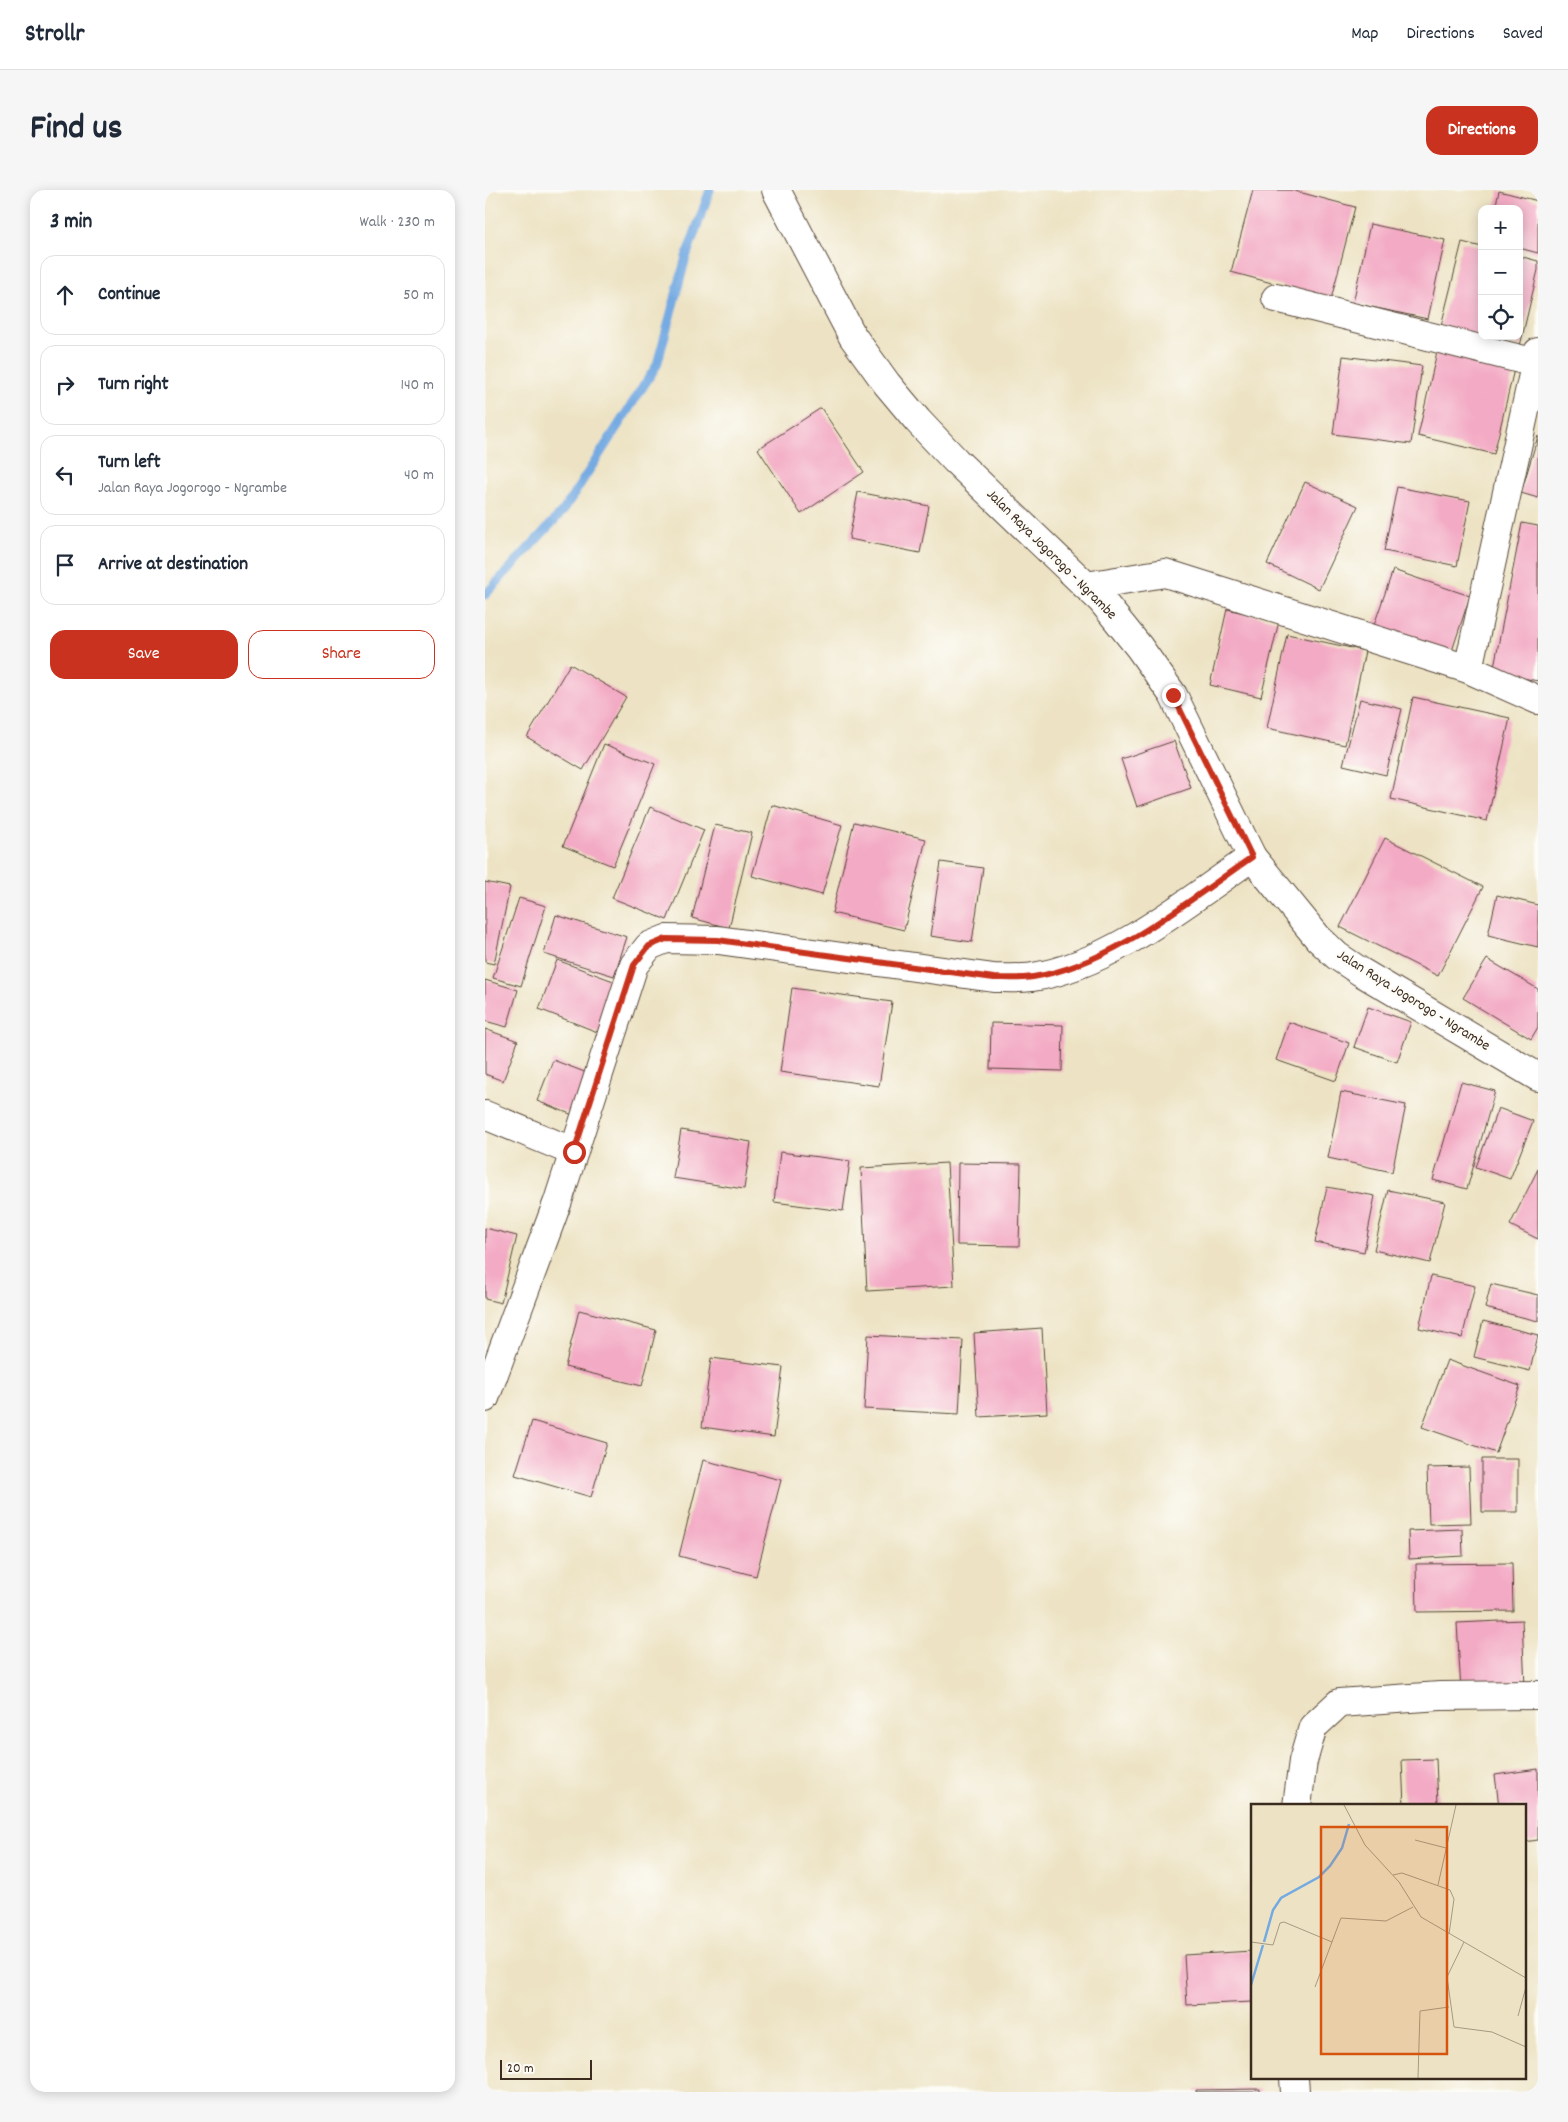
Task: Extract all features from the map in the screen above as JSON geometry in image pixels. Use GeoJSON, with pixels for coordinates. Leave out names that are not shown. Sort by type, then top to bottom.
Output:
{"type":"FeatureCollection","features":[{"type":"Feature","properties":{"kind":"street","name":"Jalan Raya Jogorogo - Ngrambe"},"geometry":{"type":"LineString","coordinates":[[778,195],[853,337],[887,384],[918,421],[956,461],[1102,601],[1139,647],[1173,695],[1252,857],[1318,938],[1337,956],[1361,972],[1538,1077]]}},
{"type":"Feature","properties":{"kind":"street"},"geometry":{"type":"LineString","coordinates":[[1276,298],[1537,357],[1469,669]]}},
{"type":"Feature","properties":{"kind":"street"},"geometry":{"type":"LineString","coordinates":[[1087,586],[1165,573],[1469,669],[1538,700]]}},
{"type":"Feature","properties":{"kind":"street"},"geometry":{"type":"LineString","coordinates":[[485,1398],[558,1201],[634,965],[649,946],[666,939],[718,940],[994,978],[1031,978],[1070,968],[1122,945],[1252,857]]}},
{"type":"Feature","properties":{"kind":"street"},"geometry":{"type":"LineString","coordinates":[[485,1115],[574,1152]]}},
{"type":"Feature","properties":{"kind":"street"},"geometry":{"type":"LineString","coordinates":[[1297,1804],[1303,1761],[1313,1727],[1339,1703],[1441,1696],[1538,1695]]}},
{"type":"Feature","properties":{"kind":"building"},"geometry":{"type":"Polygon","coordinates":[[[1253,190],[1291,190],[1355,207],[1331,299],[1231,272],[1253,190]]]}},
{"type":"Feature","properties":{"kind":"building"},"geometry":{"type":"Polygon","coordinates":[[[1499,191],[1538,201],[1538,253],[1523,249],[1523,205],[1496,205],[1499,191]]]}},
{"type":"Feature","properties":{"kind":"building"},"geometry":{"type":"Polygon","coordinates":[[[1370,224],[1445,240],[1428,319],[1353,303],[1370,224]]]}},
{"type":"Feature","properties":{"kind":"building"},"geometry":{"type":"Polygon","coordinates":[[[1462,242],[1478,246],[1478,335],[1441,326],[1462,242]]]}},
{"type":"Feature","properties":{"kind":"building"},"geometry":{"type":"Polygon","coordinates":[[[1523,257],[1538,261],[1538,270],[1523,333],[1523,257]]]}},
{"type":"Feature","properties":{"kind":"building"},"geometry":{"type":"Polygon","coordinates":[[[1499,340],[1521,340],[1520,346],[1499,340]]]}},
{"type":"Feature","properties":{"kind":"building"},"geometry":{"type":"Polygon","coordinates":[[[1438,347],[1515,365],[1494,454],[1418,436],[1438,347]]]}},
{"type":"Feature","properties":{"kind":"building"},"geometry":{"type":"Polygon","coordinates":[[[1343,356],[1422,366],[1411,444],[1333,434],[1343,356]]]}},
{"type":"Feature","properties":{"kind":"building"},"geometry":{"type":"Polygon","coordinates":[[[821,408],[864,472],[801,514],[758,449],[821,408]]]}},
{"type":"Feature","properties":{"kind":"building"},"geometry":{"type":"Polygon","coordinates":[[[1538,436],[1538,498],[1521,493],[1538,436]]]}},
{"type":"Feature","properties":{"kind":"building"},"geometry":{"type":"Polygon","coordinates":[[[1305,482],[1358,506],[1319,589],[1267,564],[1305,482]]]}},
{"type":"Feature","properties":{"kind":"building"},"geometry":{"type":"Polygon","coordinates":[[[1397,487],[1470,501],[1457,566],[1384,551],[1397,487]]]}},
{"type":"Feature","properties":{"kind":"building"},"geometry":{"type":"Polygon","coordinates":[[[858,492],[929,506],[920,553],[849,539],[858,492]]]}},
{"type":"Feature","properties":{"kind":"building"},"geometry":{"type":"Polygon","coordinates":[[[1522,523],[1538,526],[1538,681],[1493,672],[1522,523]]]}},
{"type":"Feature","properties":{"kind":"building"},"geometry":{"type":"Polygon","coordinates":[[[1393,570],[1470,596],[1451,654],[1373,628],[1393,570]]]}},
{"type":"Feature","properties":{"kind":"building"},"geometry":{"type":"Polygon","coordinates":[[[1227,609],[1279,621],[1261,697],[1210,685],[1227,609]]]}},
{"type":"Feature","properties":{"kind":"building"},"geometry":{"type":"Polygon","coordinates":[[[1287,634],[1365,651],[1345,745],[1267,728],[1287,634]]]}},
{"type":"Feature","properties":{"kind":"building"},"geometry":{"type":"Polygon","coordinates":[[[570,664],[626,697],[583,770],[527,737],[570,664]]]}},
{"type":"Feature","properties":{"kind":"building"},"geometry":{"type":"Polygon","coordinates":[[[1413,697],[1510,718],[1487,821],[1391,799],[1413,697]]]}},
{"type":"Feature","properties":{"kind":"building"},"geometry":{"type":"Polygon","coordinates":[[[1360,699],[1402,709],[1386,775],[1343,765],[1360,699]]]}},
{"type":"Feature","properties":{"kind":"building"},"geometry":{"type":"Polygon","coordinates":[[[1174,741],[1191,788],[1137,807],[1121,759],[1174,741]]]}},
{"type":"Feature","properties":{"kind":"building"},"geometry":{"type":"Polygon","coordinates":[[[604,744],[655,764],[613,866],[563,846],[604,744]]]}},
{"type":"Feature","properties":{"kind":"building"},"geometry":{"type":"Polygon","coordinates":[[[772,805],[842,825],[822,895],[752,876],[772,805]]]}},
{"type":"Feature","properties":{"kind":"building"},"geometry":{"type":"Polygon","coordinates":[[[650,807],[704,830],[667,920],[612,898],[650,807]]]}},
{"type":"Feature","properties":{"kind":"building"},"geometry":{"type":"Polygon","coordinates":[[[854,822],[926,839],[904,930],[832,913],[854,822]]]}},
{"type":"Feature","properties":{"kind":"building"},"geometry":{"type":"Polygon","coordinates":[[[715,825],[752,833],[729,928],[692,918],[715,825]]]}},
{"type":"Feature","properties":{"kind":"building"},"geometry":{"type":"Polygon","coordinates":[[[1385,838],[1483,887],[1438,976],[1340,927],[1385,838]]]}},
{"type":"Feature","properties":{"kind":"building"},"geometry":{"type":"Polygon","coordinates":[[[941,862],[983,868],[972,942],[930,936],[941,862]]]}},
{"type":"Feature","properties":{"kind":"building"},"geometry":{"type":"Polygon","coordinates":[[[485,882],[510,887],[494,964],[485,962],[485,882]]]}},
{"type":"Feature","properties":{"kind":"building"},"geometry":{"type":"Polygon","coordinates":[[[1497,895],[1538,905],[1538,947],[1488,935],[1497,895]]]}},
{"type":"Feature","properties":{"kind":"building"},"geometry":{"type":"Polygon","coordinates":[[[519,898],[546,906],[521,986],[493,978],[519,898]]]}},
{"type":"Feature","properties":{"kind":"building"},"geometry":{"type":"Polygon","coordinates":[[[556,915],[627,937],[614,976],[544,954],[556,915]]]}},
{"type":"Feature","properties":{"kind":"building"},"geometry":{"type":"Polygon","coordinates":[[[1487,959],[1538,989],[1538,1027],[1531,1039],[1463,998],[1487,959]]]}},
{"type":"Feature","properties":{"kind":"building"},"geometry":{"type":"Polygon","coordinates":[[[557,960],[624,985],[605,1035],[539,1009],[557,960]]]}},
{"type":"Feature","properties":{"kind":"building"},"geometry":{"type":"Polygon","coordinates":[[[485,980],[518,990],[507,1027],[485,1021],[485,980]]]}},
{"type":"Feature","properties":{"kind":"building"},"geometry":{"type":"Polygon","coordinates":[[[792,988],[892,1002],[879,1086],[780,1072],[792,988]]]}},
{"type":"Feature","properties":{"kind":"building"},"geometry":{"type":"Polygon","coordinates":[[[1368,1007],[1411,1022],[1397,1062],[1354,1047],[1368,1007]]]}},
{"type":"Feature","properties":{"kind":"building"},"geometry":{"type":"Polygon","coordinates":[[[1289,1022],[1349,1043],[1336,1081],[1276,1060],[1289,1022]]]}},
{"type":"Feature","properties":{"kind":"building"},"geometry":{"type":"Polygon","coordinates":[[[991,1023],[1063,1025],[1062,1071],[990,1069],[991,1023]]]}},
{"type":"Feature","properties":{"kind":"building"},"geometry":{"type":"Polygon","coordinates":[[[485,1029],[518,1041],[503,1081],[485,1074],[485,1029]]]}},
{"type":"Feature","properties":{"kind":"building"},"geometry":{"type":"Polygon","coordinates":[[[553,1060],[595,1076],[578,1117],[537,1101],[553,1060]]]}},
{"type":"Feature","properties":{"kind":"building"},"geometry":{"type":"Polygon","coordinates":[[[1461,1082],[1495,1091],[1467,1189],[1433,1180],[1461,1082]]]}},
{"type":"Feature","properties":{"kind":"building"},"geometry":{"type":"Polygon","coordinates":[[[1341,1092],[1406,1105],[1392,1172],[1328,1158],[1341,1092]]]}},
{"type":"Feature","properties":{"kind":"building"},"geometry":{"type":"Polygon","coordinates":[[[1498,1108],[1533,1121],[1510,1179],[1476,1167],[1498,1108]]]}},
{"type":"Feature","properties":{"kind":"building"},"geometry":{"type":"Polygon","coordinates":[[[681,1130],[751,1142],[744,1189],[673,1178],[681,1130]]]}},
{"type":"Feature","properties":{"kind":"building"},"geometry":{"type":"Polygon","coordinates":[[[780,1152],[850,1161],[843,1211],[774,1202],[780,1152]]]}},
{"type":"Feature","properties":{"kind":"building"},"geometry":{"type":"Polygon","coordinates":[[[947,1163],[954,1286],[867,1291],[861,1168],[947,1163]]]}},
{"type":"Feature","properties":{"kind":"building"},"geometry":{"type":"Polygon","coordinates":[[[958,1163],[1021,1164],[1019,1246],[957,1245],[958,1163]]]}},
{"type":"Feature","properties":{"kind":"building"},"geometry":{"type":"Polygon","coordinates":[[[1538,1169],[1538,1239],[1510,1225],[1538,1169]]]}},
{"type":"Feature","properties":{"kind":"building"},"geometry":{"type":"Polygon","coordinates":[[[1327,1187],[1375,1196],[1364,1252],[1315,1242],[1327,1187]]]}},
{"type":"Feature","properties":{"kind":"building"},"geometry":{"type":"Polygon","coordinates":[[[1388,1190],[1445,1202],[1430,1263],[1374,1250],[1388,1190]]]}},
{"type":"Feature","properties":{"kind":"building"},"geometry":{"type":"Polygon","coordinates":[[[485,1228],[517,1236],[501,1303],[485,1299],[485,1228]]]}},
{"type":"Feature","properties":{"kind":"building"},"geometry":{"type":"Polygon","coordinates":[[[1431,1276],[1475,1286],[1462,1338],[1419,1328],[1431,1276]]]}},
{"type":"Feature","properties":{"kind":"building"},"geometry":{"type":"Polygon","coordinates":[[[1491,1284],[1538,1295],[1538,1321],[1485,1308],[1491,1284]]]}},
{"type":"Feature","properties":{"kind":"building"},"geometry":{"type":"Polygon","coordinates":[[[579,1310],[656,1330],[642,1386],[565,1367],[579,1310]]]}},
{"type":"Feature","properties":{"kind":"building"},"geometry":{"type":"Polygon","coordinates":[[[1483,1321],[1538,1335],[1530,1371],[1474,1357],[1483,1321]]]}},
{"type":"Feature","properties":{"kind":"building"},"geometry":{"type":"Polygon","coordinates":[[[1042,1328],[1047,1413],[979,1417],[974,1333],[1042,1328]]]}},
{"type":"Feature","properties":{"kind":"building"},"geometry":{"type":"Polygon","coordinates":[[[868,1335],[963,1340],[959,1414],[864,1409],[868,1335]]]}},
{"type":"Feature","properties":{"kind":"building"},"geometry":{"type":"Polygon","coordinates":[[[711,1358],[783,1367],[774,1437],[702,1427],[711,1358]]]}},
{"type":"Feature","properties":{"kind":"building"},"geometry":{"type":"Polygon","coordinates":[[[1447,1360],[1520,1386],[1496,1453],[1422,1427],[1447,1360]]]}},
{"type":"Feature","properties":{"kind":"building"},"geometry":{"type":"Polygon","coordinates":[[[532,1421],[607,1443],[591,1497],[515,1475],[532,1421]]]}},
{"type":"Feature","properties":{"kind":"building"},"geometry":{"type":"Polygon","coordinates":[[[1482,1459],[1518,1459],[1518,1512],[1482,1512],[1482,1459]]]}},
{"type":"Feature","properties":{"kind":"building"},"geometry":{"type":"Polygon","coordinates":[[[703,1460],[781,1480],[756,1576],[679,1556],[703,1460]]]}},
{"type":"Feature","properties":{"kind":"building"},"geometry":{"type":"Polygon","coordinates":[[[1469,1467],[1471,1523],[1429,1524],[1427,1468],[1469,1467]]]}},
{"type":"Feature","properties":{"kind":"building"},"geometry":{"type":"Polygon","coordinates":[[[1462,1529],[1463,1556],[1409,1559],[1408,1531],[1462,1529]]]}},
{"type":"Feature","properties":{"kind":"building"},"geometry":{"type":"Polygon","coordinates":[[[1512,1563],[1513,1611],[1417,1612],[1416,1564],[1512,1563]]]}},
{"type":"Feature","properties":{"kind":"building"},"geometry":{"type":"Polygon","coordinates":[[[1522,1620],[1525,1687],[1461,1691],[1457,1623],[1522,1620]]]}},
{"type":"Feature","properties":{"kind":"building"},"geometry":{"type":"Polygon","coordinates":[[[1436,1759],[1438,1804],[1404,1804],[1402,1760],[1436,1759]]]}},
{"type":"Feature","properties":{"kind":"building"},"geometry":{"type":"Polygon","coordinates":[[[1538,1769],[1538,1840],[1525,1842],[1525,1804],[1499,1804],[1495,1775],[1538,1769]]]}},
{"type":"Feature","properties":{"kind":"building"},"geometry":{"type":"Polygon","coordinates":[[[1251,1951],[1251,2002],[1187,2005],[1184,1955],[1251,1951]]]}},
{"type":"Feature","properties":{"kind":"building"},"geometry":{"type":"Polygon","coordinates":[[[1260,2089],[1260,2092],[1196,2092],[1196,2090],[1260,2089]]]}},
{"type":"Feature","properties":{"kind":"waterway"},"geometry":{"type":"LineString","coordinates":[[485,595],[563,511],[657,365],[686,257],[710,190]]}},
{"type":"Feature","properties":{"kind":"route"},"geometry":{"type":"LineString","coordinates":[[574,1152],[634,965],[649,946],[666,939],[718,940],[994,978],[1031,978],[1070,968],[1122,945],[1252,857],[1173,695]]}}]}
